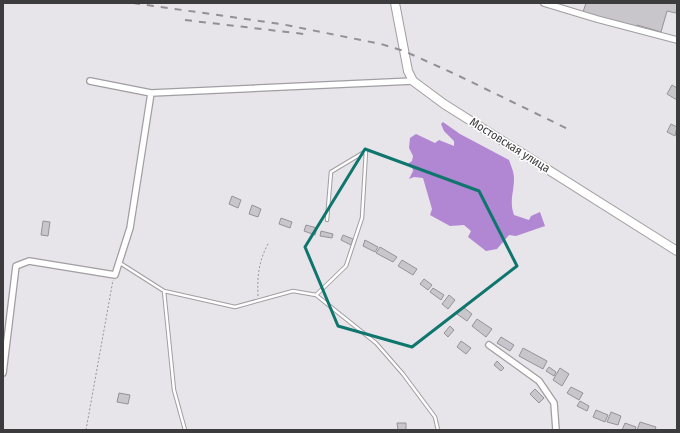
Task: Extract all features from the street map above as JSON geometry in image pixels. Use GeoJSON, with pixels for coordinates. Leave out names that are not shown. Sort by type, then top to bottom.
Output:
{"type":"FeatureCollection","features":[{"type":"Feature","properties":{"kind":"street"},"geometry":{"type":"LineString","coordinates":[[90,81],[151,93],[413,81],[408,71],[394,3]]}},
{"type":"Feature","properties":{"kind":"street"},"geometry":{"type":"LineString","coordinates":[[544,3],[597,19],[677,40]]}},
{"type":"Feature","properties":{"kind":"street","name":"Мостовская улица"},"geometry":{"type":"LineString","coordinates":[[413,81],[444,104],[677,251]]}},
{"type":"Feature","properties":{"kind":"street"},"geometry":{"type":"LineString","coordinates":[[3,373],[16,266],[29,261],[115,275],[130,228],[151,93]]}},
{"type":"Feature","properties":{"kind":"street"},"geometry":{"type":"LineString","coordinates":[[489,344],[539,381],[554,403],[556,430]]}},
{"type":"Feature","properties":{"kind":"lane"},"geometry":{"type":"LineString","coordinates":[[316,295],[346,266],[362,218],[366,151],[331,172],[327,220]]}},
{"type":"Feature","properties":{"kind":"lane"},"geometry":{"type":"LineString","coordinates":[[120,263],[164,290],[235,307],[293,291],[316,295],[376,343],[403,374],[435,417],[438,430]]}},
{"type":"Feature","properties":{"kind":"lane"},"geometry":{"type":"LineString","coordinates":[[164,290],[174,390],[185,430]]}},
{"type":"Feature","properties":{"kind":"path"},"geometry":{"type":"LineString","coordinates":[[258,300],[258,282],[261,257],[269,242]]}},
{"type":"Feature","properties":{"kind":"path"},"geometry":{"type":"LineString","coordinates":[[86,430],[111,286],[115,275]]}},
{"type":"Feature","properties":{"kind":"highlighted area"},"geometry":{"type":"Polygon","coordinates":[[[365,149],[479,191],[517,266],[412,347],[338,326],[305,247],[365,149]]]}},
{"type":"Feature","properties":{"kind":"shaded area"},"geometry":{"type":"Polygon","coordinates":[[[443,122],[460,134],[509,160],[514,176],[512,201],[514,215],[529,220],[531,216],[540,212],[545,226],[516,236],[509,235],[497,249],[486,251],[468,237],[471,231],[464,225],[450,226],[430,215],[432,209],[423,178],[414,177],[409,179],[413,171],[412,166],[406,165],[412,161],[413,156],[409,148],[410,138],[416,134],[435,143],[439,140],[454,146],[454,141],[444,131],[441,124],[443,122]]]}},
{"type":"Feature","properties":{"kind":"building"},"geometry":{"type":"Polygon","coordinates":[[[586,3],[677,3],[677,9],[676,13],[667,11],[661,32],[637,25],[636,28],[583,12],[586,3]]]}},
{"type":"Feature","properties":{"kind":"building"},"geometry":{"type":"Polygon","coordinates":[[[672,85],[677,88],[677,100],[667,94],[672,85]]]}},
{"type":"Feature","properties":{"kind":"building"},"geometry":{"type":"Polygon","coordinates":[[[671,124],[677,127],[675,136],[667,132],[671,124]]]}},
{"type":"Feature","properties":{"kind":"building"},"geometry":{"type":"Polygon","coordinates":[[[232,196],[241,200],[238,208],[229,204],[232,196]]]}},
{"type":"Feature","properties":{"kind":"building"},"geometry":{"type":"Polygon","coordinates":[[[252,205],[261,209],[258,217],[249,214],[252,205]]]}},
{"type":"Feature","properties":{"kind":"building"},"geometry":{"type":"Polygon","coordinates":[[[281,218],[292,222],[290,228],[279,224],[281,218]]]}},
{"type":"Feature","properties":{"kind":"building"},"geometry":{"type":"Polygon","coordinates":[[[43,221],[50,222],[48,236],[41,235],[43,221]]]}},
{"type":"Feature","properties":{"kind":"building"},"geometry":{"type":"Polygon","coordinates":[[[306,225],[317,228],[315,235],[304,231],[306,225]]]}},
{"type":"Feature","properties":{"kind":"building"},"geometry":{"type":"Polygon","coordinates":[[[321,231],[333,234],[332,238],[320,236],[321,231]]]}},
{"type":"Feature","properties":{"kind":"building"},"geometry":{"type":"Polygon","coordinates":[[[343,235],[353,239],[351,245],[341,240],[343,235]]]}},
{"type":"Feature","properties":{"kind":"building"},"geometry":{"type":"Polygon","coordinates":[[[365,240],[378,247],[375,252],[363,246],[365,240]]]}},
{"type":"Feature","properties":{"kind":"building"},"geometry":{"type":"Polygon","coordinates":[[[380,247],[397,257],[393,262],[376,253],[380,247]]]}},
{"type":"Feature","properties":{"kind":"building"},"geometry":{"type":"Polygon","coordinates":[[[402,260],[417,269],[413,275],[398,266],[402,260]]]}},
{"type":"Feature","properties":{"kind":"building"},"geometry":{"type":"Polygon","coordinates":[[[424,279],[432,285],[428,290],[420,284],[424,279]]]}},
{"type":"Feature","properties":{"kind":"building"},"geometry":{"type":"Polygon","coordinates":[[[433,288],[444,295],[441,300],[430,292],[433,288]]]}},
{"type":"Feature","properties":{"kind":"building"},"geometry":{"type":"Polygon","coordinates":[[[449,295],[455,300],[448,309],[442,304],[449,295]]]}},
{"type":"Feature","properties":{"kind":"building"},"geometry":{"type":"Polygon","coordinates":[[[463,307],[472,314],[467,321],[457,314],[463,307]]]}},
{"type":"Feature","properties":{"kind":"building"},"geometry":{"type":"Polygon","coordinates":[[[477,319],[492,329],[486,337],[472,326],[477,319]]]}},
{"type":"Feature","properties":{"kind":"building"},"geometry":{"type":"Polygon","coordinates":[[[450,326],[454,330],[448,337],[444,333],[450,326]]]}},
{"type":"Feature","properties":{"kind":"building"},"geometry":{"type":"Polygon","coordinates":[[[501,337],[514,345],[510,351],[497,343],[501,337]]]}},
{"type":"Feature","properties":{"kind":"building"},"geometry":{"type":"Polygon","coordinates":[[[461,341],[471,348],[466,354],[457,347],[461,341]]]}},
{"type":"Feature","properties":{"kind":"building"},"geometry":{"type":"Polygon","coordinates":[[[523,348],[547,361],[543,369],[519,356],[523,348]]]}},
{"type":"Feature","properties":{"kind":"building"},"geometry":{"type":"Polygon","coordinates":[[[497,361],[504,368],[501,371],[494,365],[497,361]]]}},
{"type":"Feature","properties":{"kind":"building"},"geometry":{"type":"Polygon","coordinates":[[[549,367],[556,372],[554,376],[546,371],[549,367]]]}},
{"type":"Feature","properties":{"kind":"building"},"geometry":{"type":"Polygon","coordinates":[[[560,368],[569,374],[562,386],[553,380],[560,368]]]}},
{"type":"Feature","properties":{"kind":"building"},"geometry":{"type":"Polygon","coordinates":[[[571,387],[583,393],[579,400],[567,393],[571,387]]]}},
{"type":"Feature","properties":{"kind":"building"},"geometry":{"type":"Polygon","coordinates":[[[535,389],[544,398],[539,403],[530,394],[535,389]]]}},
{"type":"Feature","properties":{"kind":"building"},"geometry":{"type":"Polygon","coordinates":[[[119,393],[130,395],[128,404],[117,402],[119,393]]]}},
{"type":"Feature","properties":{"kind":"building"},"geometry":{"type":"Polygon","coordinates":[[[580,401],[589,406],[587,411],[577,406],[580,401]]]}},
{"type":"Feature","properties":{"kind":"building"},"geometry":{"type":"Polygon","coordinates":[[[596,410],[608,415],[605,422],[593,417],[596,410]]]}},
{"type":"Feature","properties":{"kind":"building"},"geometry":{"type":"Polygon","coordinates":[[[611,412],[621,416],[618,425],[607,422],[611,412]]]}},
{"type":"Feature","properties":{"kind":"building"},"geometry":{"type":"Polygon","coordinates":[[[640,422],[656,427],[655,430],[637,430],[640,422]]]}},
{"type":"Feature","properties":{"kind":"building"},"geometry":{"type":"Polygon","coordinates":[[[397,423],[406,423],[406,430],[398,430],[397,423]]]}},
{"type":"Feature","properties":{"kind":"building"},"geometry":{"type":"Polygon","coordinates":[[[625,423],[636,427],[635,430],[622,430],[625,423]]]}},
{"type":"Feature","properties":{"kind":"railway"},"geometry":{"type":"LineString","coordinates":[[133,3],[281,24],[381,44],[404,51],[455,74],[570,130]]}},
{"type":"Feature","properties":{"kind":"railway"},"geometry":{"type":"LineString","coordinates":[[185,20],[304,34]]}}]}
